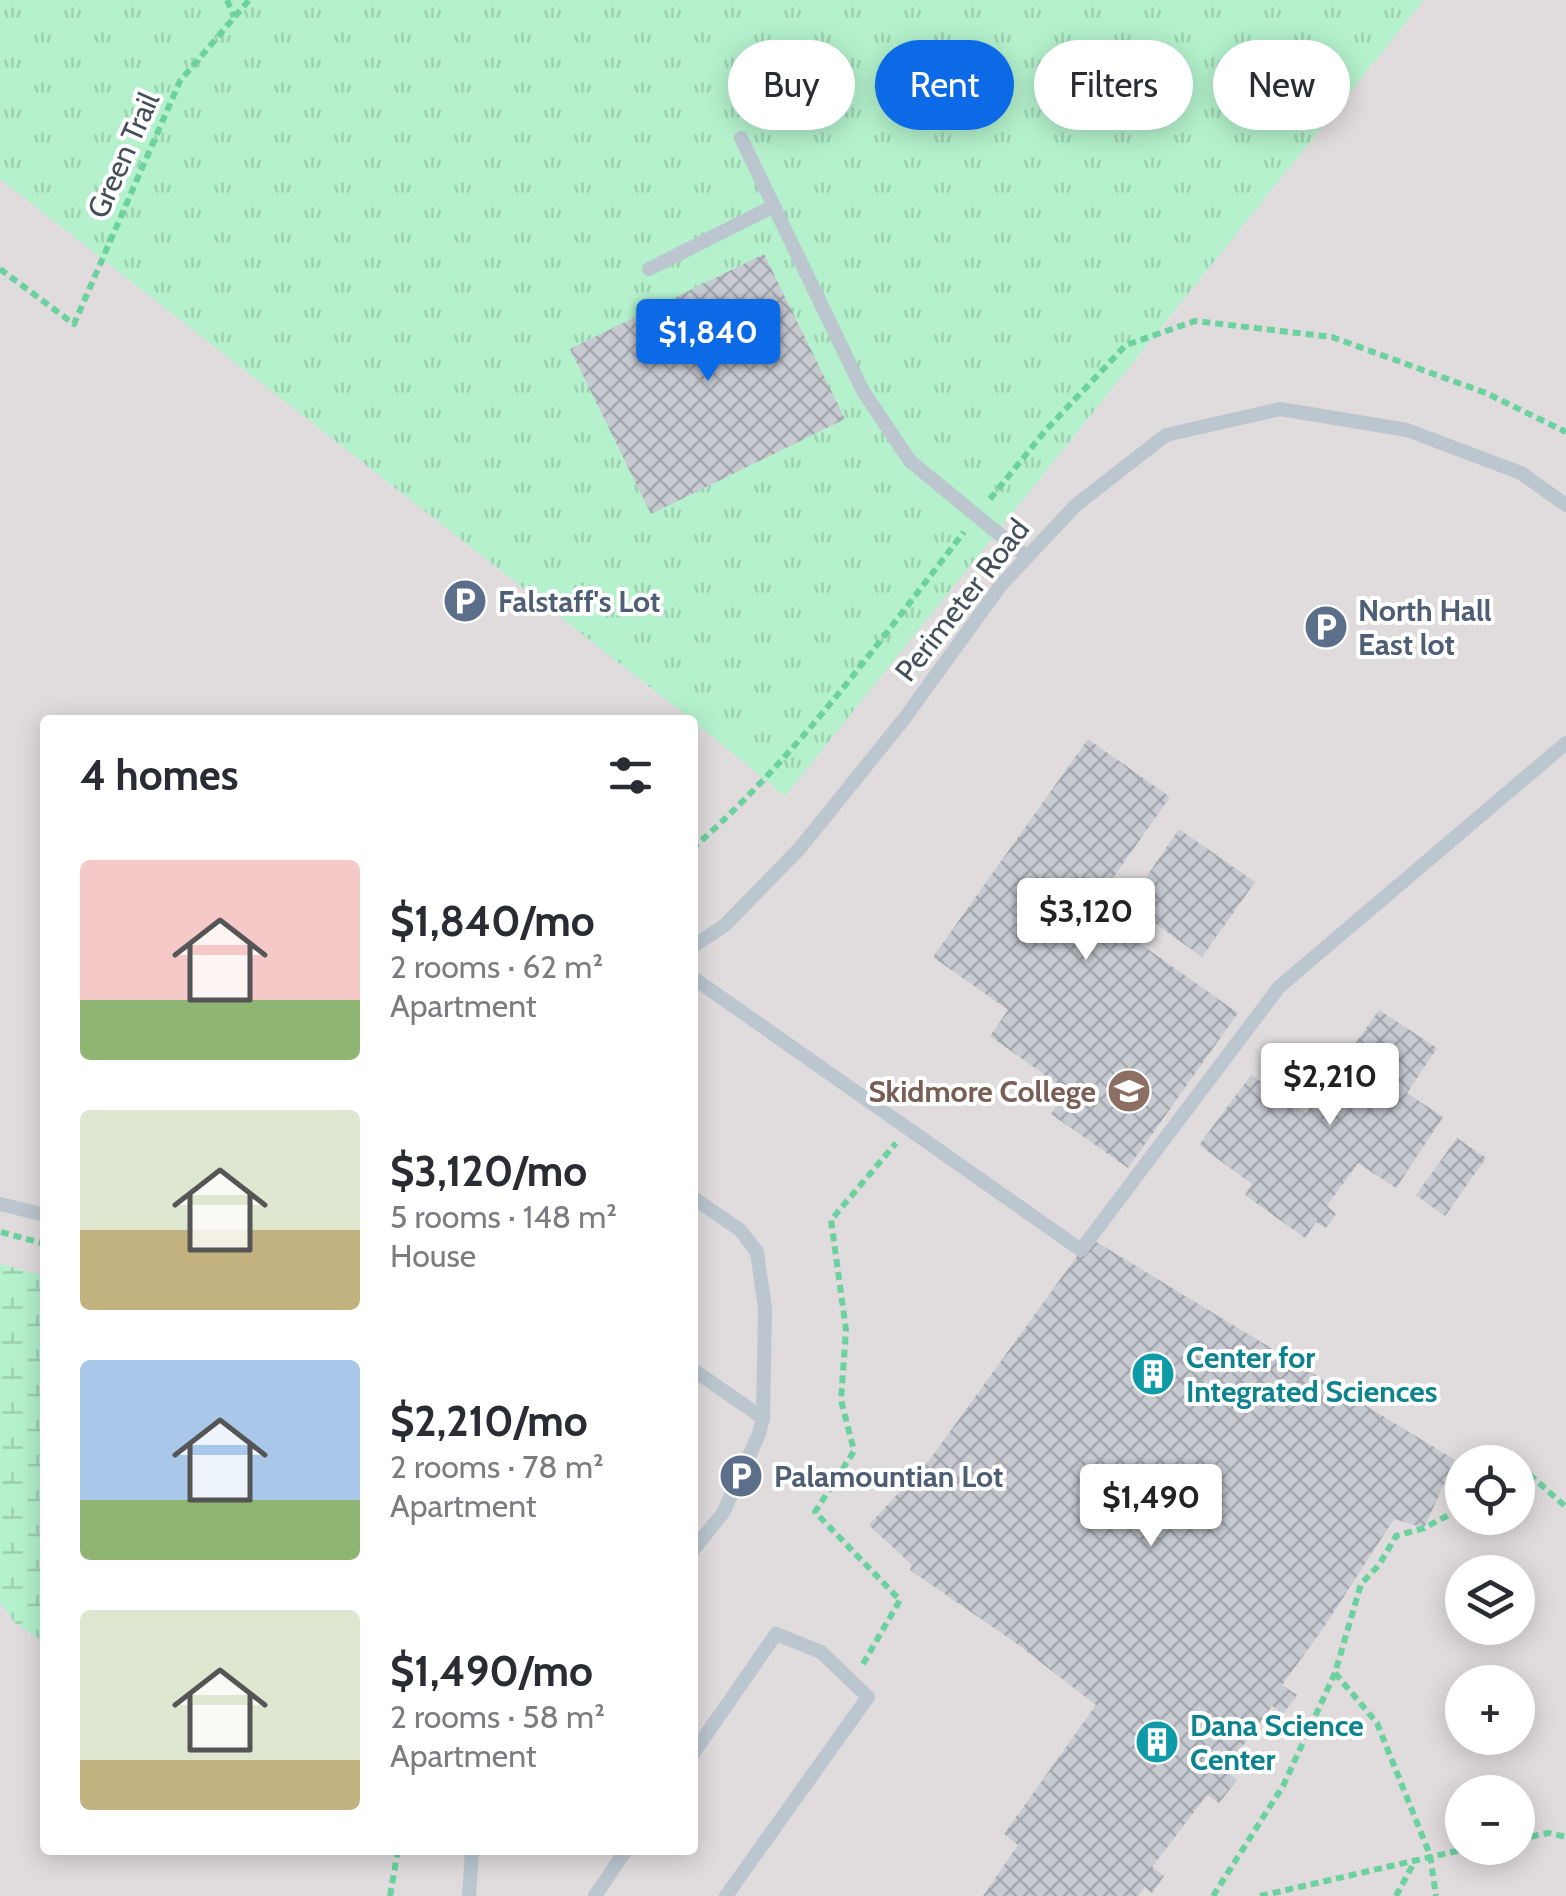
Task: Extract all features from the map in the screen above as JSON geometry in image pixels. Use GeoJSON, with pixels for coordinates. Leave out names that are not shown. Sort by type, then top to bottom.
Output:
{"type":"FeatureCollection","features":[{"type":"Feature","properties":{"kind":"lane"},"geometry":{"type":"LineString","coordinates":[[741,138],[863,391],[910,461],[1027,558]]}},
{"type":"Feature","properties":{"kind":"lane"},"geometry":{"type":"LineString","coordinates":[[649,269],[774,206]]}},
{"type":"Feature","properties":{"kind":"lane","name":"Perimeter Road"},"geometry":{"type":"LineString","coordinates":[[698,943],[724,926],[800,848],[904,718],[1001,586],[1076,505],[1166,435],[1280,409],[1407,430],[1521,473],[1566,505]]}},
{"type":"Feature","properties":{"kind":"lane"},"geometry":{"type":"LineString","coordinates":[[698,980],[1081,1250],[1279,987],[1566,743]]}},
{"type":"Feature","properties":{"kind":"lane"},"geometry":{"type":"LineString","coordinates":[[698,1202],[740,1230],[757,1252],[765,1309],[759,1434],[723,1513],[698,1544]]}},
{"type":"Feature","properties":{"kind":"lane"},"geometry":{"type":"LineString","coordinates":[[0,1204],[40,1214]]}},
{"type":"Feature","properties":{"kind":"lane"},"geometry":{"type":"LineString","coordinates":[[698,1374],[762,1418]]}},
{"type":"Feature","properties":{"kind":"lane"},"geometry":{"type":"LineString","coordinates":[[698,1746],[776,1634],[821,1652],[868,1697],[726,1896]]}},
{"type":"Feature","properties":{"kind":"lane"},"geometry":{"type":"LineString","coordinates":[[469,1896],[472,1855]]}},
{"type":"Feature","properties":{"kind":"lane"},"geometry":{"type":"LineString","coordinates":[[594,1896],[623,1855]]}},
{"type":"Feature","properties":{"kind":"path"},"geometry":{"type":"LineString","coordinates":[[227,0],[234,17]]}},
{"type":"Feature","properties":{"kind":"path","name":"Green Trail"},"geometry":{"type":"LineString","coordinates":[[0,270],[74,324],[180,81],[249,0]]}},
{"type":"Feature","properties":{"kind":"path"},"geometry":{"type":"LineString","coordinates":[[853,1683],[900,1600],[815,1512],[854,1450],[841,1400],[846,1330],[832,1220],[908,1128]]}},
{"type":"Feature","properties":{"kind":"path"},"geometry":{"type":"LineString","coordinates":[[0,1232],[40,1243]]}},
{"type":"Feature","properties":{"kind":"path"},"geometry":{"type":"LineString","coordinates":[[1535,1479],[1566,1507]]}},
{"type":"Feature","properties":{"kind":"path"},"geometry":{"type":"LineString","coordinates":[[1213,1896],[1283,1786],[1336,1673],[1361,1584],[1380,1565],[1396,1536],[1445,1517]]}},
{"type":"Feature","properties":{"kind":"path"},"geometry":{"type":"LineString","coordinates":[[1336,1673],[1377,1723],[1430,1855],[1436,1896]]}},
{"type":"Feature","properties":{"kind":"path"},"geometry":{"type":"LineString","coordinates":[[1535,1836],[1548,1833],[1566,1837]]}},
{"type":"Feature","properties":{"kind":"path"},"geometry":{"type":"LineString","coordinates":[[1260,1896],[1445,1852]]}},
{"type":"Feature","properties":{"kind":"path"},"geometry":{"type":"LineString","coordinates":[[390,1896],[397,1855]]}},
{"type":"Feature","properties":{"kind":"path"},"geometry":{"type":"LineString","coordinates":[[1396,1896],[1416,1858]]}},
{"type":"Feature","properties":{"kind":"shaded area","name":"Skidmore College"},"geometry":{"type":"Polygon","coordinates":[[[0,0],[1566,0],[1566,1896],[0,1896],[0,0]]]}},
{"type":"Feature","properties":{"kind":"green space"},"geometry":{"type":"Polygon","coordinates":[[[0,0],[1424,0],[1350,92],[1350,40],[1213,40],[1213,130],[1320,130],[785,796],[698,725],[698,715],[686,715],[0,179],[0,0]]]}},
{"type":"Feature","properties":{"kind":"green space"},"geometry":{"type":"Polygon","coordinates":[[[0,1264],[40,1275],[40,1640],[15,1623],[0,1603],[0,1264]]]}},
{"type":"Feature","properties":{"kind":"building"},"geometry":{"type":"Polygon","coordinates":[[[764,254],[845,419],[651,514],[570,349],[764,254]]]}},
{"type":"Feature","properties":{"kind":"building"},"geometry":{"type":"Polygon","coordinates":[[[1088,739],[1170,797],[1091,909],[1238,1013],[1128,1168],[1051,1114],[1067,1091],[990,1036],[1008,1010],[933,957],[1088,739]]]}},
{"type":"Feature","properties":{"kind":"building"},"geometry":{"type":"Polygon","coordinates":[[[1179,829],[1255,882],[1202,957],[1128,904],[1179,829]]]}},
{"type":"Feature","properties":{"kind":"building"},"geometry":{"type":"Polygon","coordinates":[[[1379,1010],[1437,1048],[1407,1093],[1443,1117],[1396,1188],[1358,1163],[1327,1206],[1336,1214],[1326,1228],[1316,1222],[1305,1238],[1245,1195],[1252,1184],[1199,1145],[1251,1075],[1306,1113],[1379,1010]]]}},
{"type":"Feature","properties":{"kind":"building"},"geometry":{"type":"Polygon","coordinates":[[[1457,1138],[1486,1158],[1445,1216],[1416,1195],[1457,1138]]]}},
{"type":"Feature","properties":{"kind":"building","name":"Center for Integrated Sciences"},"geometry":{"type":"Polygon","coordinates":[[[1090,1238],[1445,1454],[1445,1482],[1424,1528],[1394,1519],[1282,1685],[1297,1695],[1283,1714],[1272,1706],[1225,1770],[1237,1780],[1219,1803],[1207,1795],[1152,1867],[1164,1876],[1152,1893],[1145,1887],[1138,1896],[983,1896],[1018,1845],[1004,1834],[1096,1705],[1013,1641],[910,1570],[912,1565],[869,1525],[931,1458],[1090,1238]]]}},
{"type":"Feature","properties":{"kind":"place","name":"Falstaff's Lot"},"geometry":{"type":"Point","coordinates":[465,601]}},
{"type":"Feature","properties":{"kind":"place","name":"North Hall East lot"},"geometry":{"type":"Point","coordinates":[1326,627]}},
{"type":"Feature","properties":{"kind":"place","name":"Skidmore College"},"geometry":{"type":"Point","coordinates":[1129,1091]}},
{"type":"Feature","properties":{"kind":"place","name":"Center for Integrated Sciences"},"geometry":{"type":"Point","coordinates":[1153,1374]}},
{"type":"Feature","properties":{"kind":"place","name":"Palamountian Lot"},"geometry":{"type":"Point","coordinates":[741,1476]}},
{"type":"Feature","properties":{"kind":"place","name":"Dana Science Center"},"geometry":{"type":"Point","coordinates":[1157,1742]}}]}
